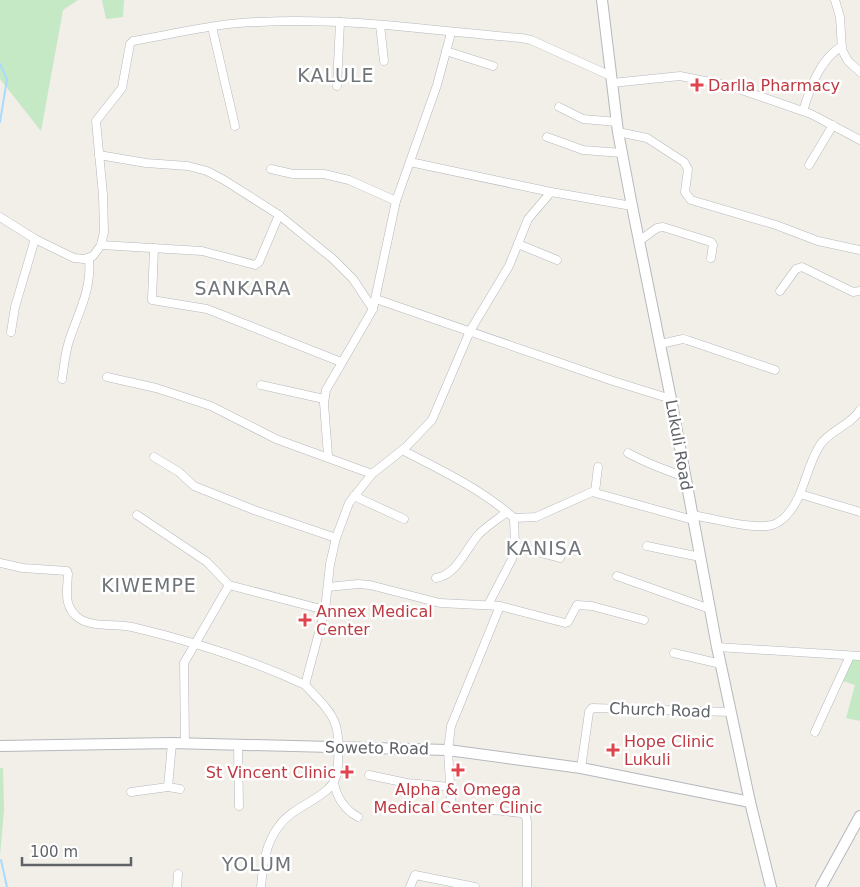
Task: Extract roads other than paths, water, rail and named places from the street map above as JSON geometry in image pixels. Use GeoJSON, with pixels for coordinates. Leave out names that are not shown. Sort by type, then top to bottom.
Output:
{"type":"FeatureCollection","features":[{"type":"Feature","properties":{"kind":"street","name":"Lukuli Road"},"geometry":{"type":"LineString","coordinates":[[602,0],[611,79],[632,206],[671,399],[717,647],[750,802],[771,887]]}},
{"type":"Feature","properties":{"kind":"street"},"geometry":{"type":"LineString","coordinates":[[830,0],[845,0]]}},
{"type":"Feature","properties":{"kind":"street"},"geometry":{"type":"LineString","coordinates":[[835,0],[840,17],[844,56],[860,72]]}},
{"type":"Feature","properties":{"kind":"street"},"geometry":{"type":"LineString","coordinates":[[0,217],[35,239],[78,260],[89,259],[101,245],[104,232],[96,121],[122,88],[131,42],[212,27],[257,22],[380,24],[426,28],[450,33],[521,38],[530,40],[611,79],[684,76],[730,86],[803,111],[860,140]]}},
{"type":"Feature","properties":{"kind":"street"},"geometry":{"type":"LineString","coordinates":[[337,86],[340,22]]}},
{"type":"Feature","properties":{"kind":"street"},"geometry":{"type":"LineString","coordinates":[[380,24],[384,61]]}},
{"type":"Feature","properties":{"kind":"street"},"geometry":{"type":"LineString","coordinates":[[212,27],[236,126]]}},
{"type":"Feature","properties":{"kind":"street"},"geometry":{"type":"LineString","coordinates":[[328,456],[324,399],[326,390],[373,310],[396,201],[437,85],[450,33]]}},
{"type":"Feature","properties":{"kind":"street"},"geometry":{"type":"LineString","coordinates":[[803,111],[810,90],[820,70],[833,51],[842,46]]}},
{"type":"Feature","properties":{"kind":"street"},"geometry":{"type":"LineString","coordinates":[[446,51],[493,66]]}},
{"type":"Feature","properties":{"kind":"street"},"geometry":{"type":"LineString","coordinates":[[559,107],[583,119],[618,127],[647,138],[684,162],[688,168],[685,192],[691,200],[776,225],[818,241],[860,250]]}},
{"type":"Feature","properties":{"kind":"street"},"geometry":{"type":"LineString","coordinates":[[809,165],[833,125]]}},
{"type":"Feature","properties":{"kind":"street"},"geometry":{"type":"LineString","coordinates":[[547,137],[583,150],[622,153]]}},
{"type":"Feature","properties":{"kind":"street"},"geometry":{"type":"LineString","coordinates":[[99,155],[146,163],[188,166],[203,170],[224,180],[279,215],[333,259],[350,276],[373,310]]}},
{"type":"Feature","properties":{"kind":"street"},"geometry":{"type":"LineString","coordinates":[[410,162],[550,192],[632,206]]}},
{"type":"Feature","properties":{"kind":"street"},"geometry":{"type":"LineString","coordinates":[[271,169],[293,174],[324,174],[349,180],[396,201]]}},
{"type":"Feature","properties":{"kind":"street"},"geometry":{"type":"LineString","coordinates":[[305,685],[325,610],[330,564],[336,538],[349,503],[372,474],[402,450],[432,420],[470,331],[509,266],[528,219],[550,192]]}},
{"type":"Feature","properties":{"kind":"street"},"geometry":{"type":"LineString","coordinates":[[101,245],[202,251],[255,264],[259,262],[279,215]]}},
{"type":"Feature","properties":{"kind":"street"},"geometry":{"type":"LineString","coordinates":[[639,240],[657,228],[663,227],[711,242],[713,245],[711,258]]}},
{"type":"Feature","properties":{"kind":"street"},"geometry":{"type":"LineString","coordinates":[[11,332],[15,307],[35,239]]}},
{"type":"Feature","properties":{"kind":"street"},"geometry":{"type":"LineString","coordinates":[[518,244],[558,260]]}},
{"type":"Feature","properties":{"kind":"street"},"geometry":{"type":"LineString","coordinates":[[154,248],[152,300],[207,309],[341,362]]}},
{"type":"Feature","properties":{"kind":"street"},"geometry":{"type":"LineString","coordinates":[[62,380],[68,342],[78,319],[86,292],[90,268],[89,259]]}},
{"type":"Feature","properties":{"kind":"street"},"geometry":{"type":"LineString","coordinates":[[780,291],[796,269],[802,267],[853,292],[860,291]]}},
{"type":"Feature","properties":{"kind":"street"},"geometry":{"type":"LineString","coordinates":[[376,299],[613,381],[671,399]]}},
{"type":"Feature","properties":{"kind":"street"},"geometry":{"type":"LineString","coordinates":[[660,344],[683,339],[775,370]]}},
{"type":"Feature","properties":{"kind":"street"},"geometry":{"type":"LineString","coordinates":[[107,377],[156,388],[211,406],[266,435],[328,456],[372,474]]}},
{"type":"Feature","properties":{"kind":"street"},"geometry":{"type":"LineString","coordinates":[[261,385],[324,399]]}},
{"type":"Feature","properties":{"kind":"street"},"geometry":{"type":"LineString","coordinates":[[402,450],[454,477],[494,501],[514,518],[536,517],[595,492],[692,517],[748,525],[771,525],[785,517],[800,494],[821,444],[860,410]]}},
{"type":"Feature","properties":{"kind":"street"},"geometry":{"type":"LineString","coordinates":[[628,453],[661,469],[685,476]]}},
{"type":"Feature","properties":{"kind":"street"},"geometry":{"type":"LineString","coordinates":[[154,457],[179,472],[194,486],[254,510],[336,538]]}},
{"type":"Feature","properties":{"kind":"street"},"geometry":{"type":"LineString","coordinates":[[595,492],[598,467]]}},
{"type":"Feature","properties":{"kind":"street"},"geometry":{"type":"LineString","coordinates":[[800,494],[860,512]]}},
{"type":"Feature","properties":{"kind":"street"},"geometry":{"type":"LineString","coordinates":[[354,496],[404,519]]}},
{"type":"Feature","properties":{"kind":"street"},"geometry":{"type":"LineString","coordinates":[[436,578],[448,573],[464,555],[471,543],[507,512]]}},
{"type":"Feature","properties":{"kind":"street"},"geometry":{"type":"LineString","coordinates":[[137,515],[207,562],[229,585],[325,610]]}},
{"type":"Feature","properties":{"kind":"street"},"geometry":{"type":"LineString","coordinates":[[488,605],[512,559],[515,546],[514,518]]}},
{"type":"Feature","properties":{"kind":"street"},"geometry":{"type":"LineString","coordinates":[[515,546],[560,558]]}},
{"type":"Feature","properties":{"kind":"street"},"geometry":{"type":"LineString","coordinates":[[647,546],[700,558]]}},
{"type":"Feature","properties":{"kind":"street"},"geometry":{"type":"LineString","coordinates":[[0,563],[23,568],[66,571],[68,574],[66,597],[68,605],[81,620],[131,627],[240,657],[305,685],[332,714],[337,726],[339,747],[338,775],[328,789],[280,824],[270,839],[263,862],[261,887]]}},
{"type":"Feature","properties":{"kind":"street"},"geometry":{"type":"LineString","coordinates":[[617,576],[710,609]]}},
{"type":"Feature","properties":{"kind":"street"},"geometry":{"type":"LineString","coordinates":[[328,587],[364,584],[440,603],[500,606],[565,623],[568,622],[577,605],[592,606],[644,620]]}},
{"type":"Feature","properties":{"kind":"street"},"geometry":{"type":"LineString","coordinates":[[185,743],[184,664],[229,585]]}},
{"type":"Feature","properties":{"kind":"street"},"geometry":{"type":"LineString","coordinates":[[500,606],[451,726],[448,750],[451,800],[452,804],[456,806],[525,815],[527,817],[528,886],[538,887]]}},
{"type":"Feature","properties":{"kind":"street"},"geometry":{"type":"LineString","coordinates":[[717,647],[860,656]]}},
{"type":"Feature","properties":{"kind":"street"},"geometry":{"type":"LineString","coordinates":[[674,653],[721,664]]}},
{"type":"Feature","properties":{"kind":"street"},"geometry":{"type":"LineString","coordinates":[[815,732],[850,656]]}},
{"type":"Feature","properties":{"kind":"street","name":"Church Road"},"geometry":{"type":"LineString","coordinates":[[581,768],[589,712],[592,708],[731,712]]}},
{"type":"Feature","properties":{"kind":"street"},"geometry":{"type":"LineString","coordinates":[[168,787],[172,743]]}},
{"type":"Feature","properties":{"kind":"street","name":"Soweto Road"},"geometry":{"type":"LineString","coordinates":[[0,746],[185,743],[448,750],[581,768],[750,802]]}},
{"type":"Feature","properties":{"kind":"street"},"geometry":{"type":"LineString","coordinates":[[238,744],[239,806]]}},
{"type":"Feature","properties":{"kind":"street"},"geometry":{"type":"LineString","coordinates":[[370,775],[407,784],[450,787]]}},
{"type":"Feature","properties":{"kind":"street"},"geometry":{"type":"LineString","coordinates":[[334,782],[335,791],[339,798],[350,812],[358,817]]}},
{"type":"Feature","properties":{"kind":"street"},"geometry":{"type":"LineString","coordinates":[[130,792],[168,787],[180,789]]}},
{"type":"Feature","properties":{"kind":"street"},"geometry":{"type":"LineString","coordinates":[[821,887],[860,816]]}},
{"type":"Feature","properties":{"kind":"street"},"geometry":{"type":"LineString","coordinates":[[177,887],[178,874]]}},
{"type":"Feature","properties":{"kind":"street"},"geometry":{"type":"LineString","coordinates":[[410,887],[415,875],[475,887]]}},
{"type":"Feature","properties":{"kind":"waterway"},"geometry":{"type":"LineString","coordinates":[[0,64],[7,79],[0,122]]}},
{"type":"Feature","properties":{"kind":"waterway"},"geometry":{"type":"LineString","coordinates":[[1,860],[7,887]]}},
{"type":"Feature","properties":{"kind":"place","name":"Darlla Pharmacy"},"geometry":{"type":"Point","coordinates":[697,85]}},
{"type":"Feature","properties":{"kind":"place","name":"Annex Medical Center"},"geometry":{"type":"Point","coordinates":[305,620]}},
{"type":"Feature","properties":{"kind":"place","name":"Hope Clinic Lukuli"},"geometry":{"type":"Point","coordinates":[613,750]}},
{"type":"Feature","properties":{"kind":"place","name":"Alpha & Omega Medical Center Clinic"},"geometry":{"type":"Point","coordinates":[458,770]}},
{"type":"Feature","properties":{"kind":"place","name":"St Vincent Clinic"},"geometry":{"type":"Point","coordinates":[347,772]}},
{"type":"Feature","properties":{"kind":"district","name":"KALULE"},"geometry":{"type":"Point","coordinates":[336,75]}},
{"type":"Feature","properties":{"kind":"district","name":"SANKARA"},"geometry":{"type":"Point","coordinates":[243,288]}},
{"type":"Feature","properties":{"kind":"district","name":"KANISA"},"geometry":{"type":"Point","coordinates":[544,548]}},
{"type":"Feature","properties":{"kind":"district","name":"KIWEMPE"},"geometry":{"type":"Point","coordinates":[149,585]}},
{"type":"Feature","properties":{"kind":"district","name":"YOLUM"},"geometry":{"type":"Point","coordinates":[257,864]}}]}
